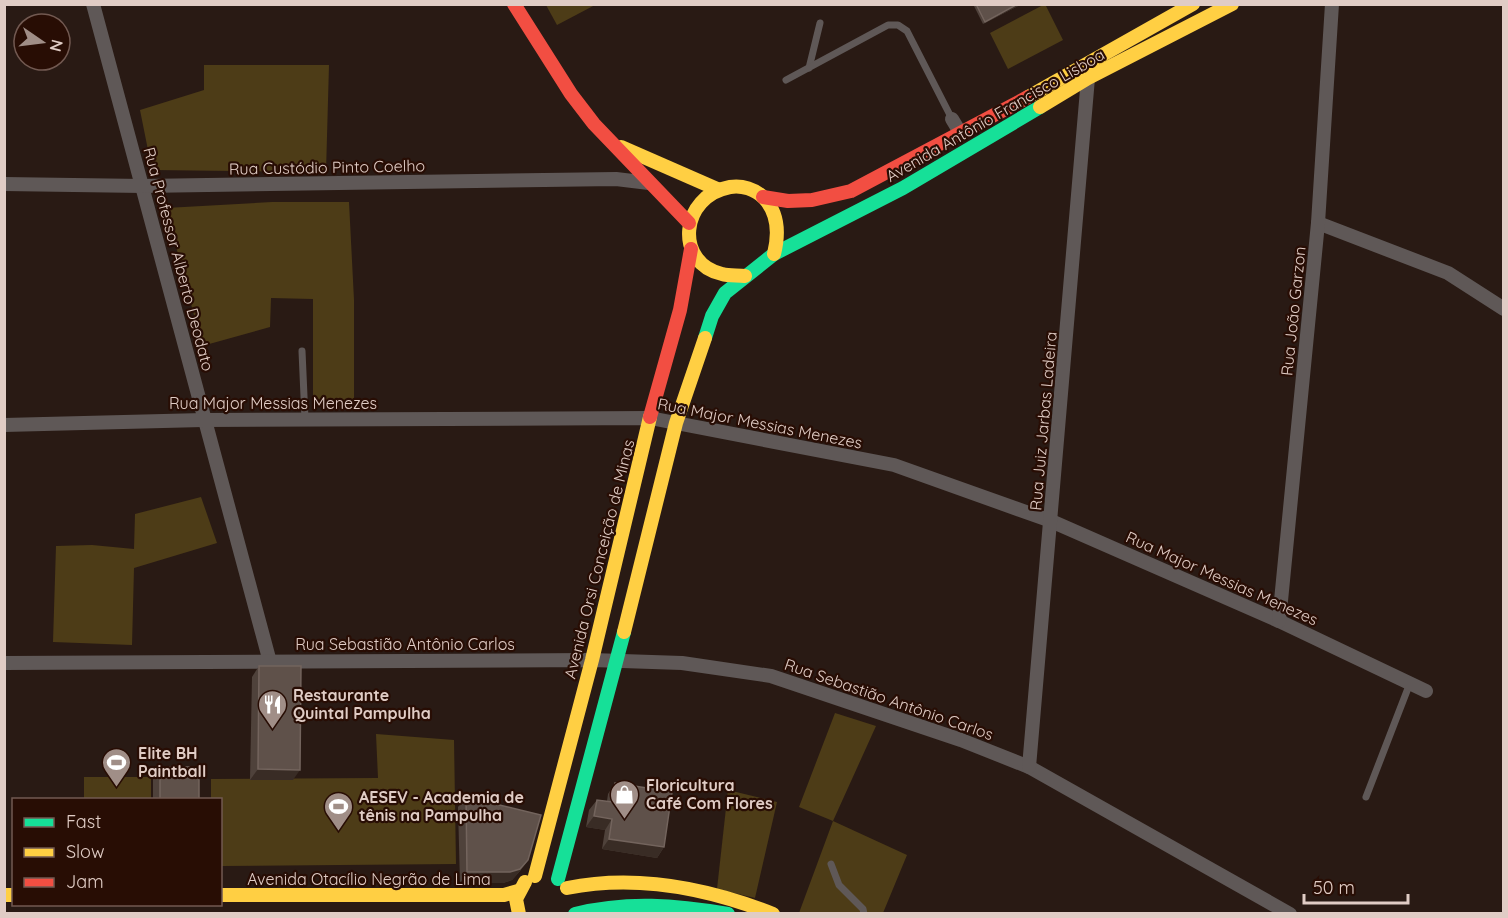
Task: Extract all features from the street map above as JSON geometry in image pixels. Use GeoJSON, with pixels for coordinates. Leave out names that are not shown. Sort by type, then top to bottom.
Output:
{"type":"FeatureCollection","features":[{"type":"Feature","properties":{"kind":"street","name":"Rua Professor Alberto Deodato"},"geometry":{"type":"LineString","coordinates":[[93,4],[143,186],[203,420],[270,662]]}},
{"type":"Feature","properties":{"kind":"street"},"geometry":{"type":"LineString","coordinates":[[514,4],[571,94],[613,144],[688,223]]}},
{"type":"Feature","properties":{"kind":"street","name":"Avenida Antônio Francisco Lisboa"},"geometry":{"type":"LineString","coordinates":[[763,197],[788,201],[812,200],[851,191],[961,134],[1193,4]]}},
{"type":"Feature","properties":{"kind":"street","name":"Avenida Antônio Francisco Lisboa"},"geometry":{"type":"LineString","coordinates":[[774,254],[903,188],[1088,78],[1232,4]]}},
{"type":"Feature","properties":{"kind":"street","name":"Rua João Garzon"},"geometry":{"type":"LineString","coordinates":[[1279,621],[1318,224],[1332,4]]}},
{"type":"Feature","properties":{"kind":"street","name":"Rua Juiz Jarbas Ladeira"},"geometry":{"type":"LineString","coordinates":[[1029,767],[1052,522],[1088,78]]}},
{"type":"Feature","properties":{"kind":"street"},"geometry":{"type":"LineString","coordinates":[[952,119],[961,134]]}},
{"type":"Feature","properties":{"kind":"street"},"geometry":{"type":"LineString","coordinates":[[613,144],[717,189]]}},
{"type":"Feature","properties":{"kind":"street","name":"Rua Custódio Pinto Coelho"},"geometry":{"type":"LineString","coordinates":[[4,184],[143,186],[616,179],[649,183]]}},
{"type":"Feature","properties":{"kind":"street"},"geometry":{"type":"LineString","coordinates":[[567,914],[570,900],[563,884],[676,423],[712,316],[725,293],[774,254],[778,239],[778,223],[773,208],[763,197],[741,186],[717,189],[699,202],[688,223],[691,249],[700,263],[713,273],[728,278],[745,276]]}},
{"type":"Feature","properties":{"kind":"street"},"geometry":{"type":"LineString","coordinates":[[1318,224],[1448,273],[1503,309]]}},
{"type":"Feature","properties":{"kind":"street","name":"Avenida Orsi Conceição de Minas"},"geometry":{"type":"LineString","coordinates":[[534,876],[592,660],[650,418],[680,310],[691,249]]}},
{"type":"Feature","properties":{"kind":"street","name":"Rua Major Messias Menezes"},"geometry":{"type":"LineString","coordinates":[[4,425],[203,420],[650,418],[894,465],[1052,522],[1279,621],[1426,691]]}},
{"type":"Feature","properties":{"kind":"street","name":"Rua Sebastião Antônio Carlos"},"geometry":{"type":"LineString","coordinates":[[4,663],[592,660],[682,663],[771,676],[873,708],[1029,767],[1290,914]]}},
{"type":"Feature","properties":{"kind":"street"},"geometry":{"type":"LineString","coordinates":[[519,914],[516,907],[518,891],[528,879],[543,874],[563,884],[662,882],[746,902],[773,914]]}},
{"type":"Feature","properties":{"kind":"street","name":"Avenida Otacílio Negrão de Lima"},"geometry":{"type":"LineString","coordinates":[[222,895],[504,895],[518,891]]}},
{"type":"Feature","properties":{"kind":"street"},"geometry":{"type":"LineString","coordinates":[[575,914],[602,906],[635,903],[695,908],[728,914]]}},
{"type":"Feature","properties":{"kind":"lane"},"geometry":{"type":"LineString","coordinates":[[809,68],[820,23]]}},
{"type":"Feature","properties":{"kind":"lane"},"geometry":{"type":"LineString","coordinates":[[786,80],[888,25],[898,25],[907,32],[952,119]]}},
{"type":"Feature","properties":{"kind":"lane"},"geometry":{"type":"LineString","coordinates":[[302,351],[305,419]]}},
{"type":"Feature","properties":{"kind":"lane"},"geometry":{"type":"LineString","coordinates":[[1366,797],[1410,683]]}},
{"type":"Feature","properties":{"kind":"lane"},"geometry":{"type":"LineString","coordinates":[[831,864],[839,885],[863,909],[864,914]]}},
{"type":"Feature","properties":{"kind":"shaded area"},"geometry":{"type":"Polygon","coordinates":[[[1045,4],[1063,40],[1008,69],[990,33],[1045,4]]]}},
{"type":"Feature","properties":{"kind":"shaded area"},"geometry":{"type":"Polygon","coordinates":[[[546,5],[595,5],[557,25],[546,5]]]}},
{"type":"Feature","properties":{"kind":"shaded area"},"geometry":{"type":"Polygon","coordinates":[[[204,65],[329,65],[326,172],[152,170],[140,110],[204,90],[204,65]]]}},
{"type":"Feature","properties":{"kind":"shaded area"},"geometry":{"type":"Polygon","coordinates":[[[272,202],[349,202],[354,300],[354,404],[313,405],[313,299],[271,298],[270,327],[202,346],[166,208],[272,202]]]}},
{"type":"Feature","properties":{"kind":"shaded area"},"geometry":{"type":"Polygon","coordinates":[[[201,497],[217,543],[134,568],[132,645],[53,642],[56,546],[92,545],[134,549],[135,514],[201,497]]]}},
{"type":"Feature","properties":{"kind":"shaded area"},"geometry":{"type":"Polygon","coordinates":[[[835,713],[876,726],[833,821],[799,807],[835,713]]]}},
{"type":"Feature","properties":{"kind":"shaded area","name":"AESEV - Academia de tênis na Pampulha"},"geometry":{"type":"Polygon","coordinates":[[[376,734],[454,740],[456,864],[222,866],[222,798],[211,798],[211,779],[378,778],[376,734]]]}},
{"type":"Feature","properties":{"kind":"shaded area","name":"Elite BH Paintball"},"geometry":{"type":"Polygon","coordinates":[[[84,777],[151,777],[151,798],[84,798],[84,777]]]}},
{"type":"Feature","properties":{"kind":"shaded area"},"geometry":{"type":"Polygon","coordinates":[[[728,790],[777,802],[755,898],[717,889],[728,790]]]}},
{"type":"Feature","properties":{"kind":"shaded area"},"geometry":{"type":"Polygon","coordinates":[[[833,821],[907,855],[883,913],[799,913],[833,821]]]}},
{"type":"Feature","properties":{"kind":"building"},"geometry":{"type":"Polygon","coordinates":[[[976,4],[1018,4],[985,22],[976,4]]]}},
{"type":"Feature","properties":{"kind":"building","name":"Restaurante Quintal Pampulha"},"geometry":{"type":"Polygon","coordinates":[[[259,666],[301,666],[300,770],[258,769],[259,666]]]}},
{"type":"Feature","properties":{"kind":"building"},"geometry":{"type":"Polygon","coordinates":[[[160,767],[199,767],[199,798],[160,798],[160,767]]]}},
{"type":"Feature","properties":{"kind":"building","name":"Floricultura Café Com Flores"},"geometry":{"type":"Polygon","coordinates":[[[615,783],[672,792],[664,847],[609,839],[612,819],[594,816],[597,800],[612,802],[615,783]]]}},
{"type":"Feature","properties":{"kind":"building"},"geometry":{"type":"Polygon","coordinates":[[[466,797],[541,815],[528,860],[520,869],[510,872],[467,872],[466,797]]]}},
{"type":"Feature","properties":{"kind":"traffic: fast"},"geometry":{"type":"LineString","coordinates":[[705,338],[712,316],[725,293],[774,254],[903,188],[1040,107]]}},
{"type":"Feature","properties":{"kind":"traffic: fast"},"geometry":{"type":"LineString","coordinates":[[558,879],[624,632]]}},
{"type":"Feature","properties":{"kind":"traffic: fast"},"geometry":{"type":"LineString","coordinates":[[575,914],[633,906],[689,908],[728,914]]}},
{"type":"Feature","properties":{"kind":"traffic: slow"},"geometry":{"type":"LineString","coordinates":[[1028,97],[1193,4]]}},
{"type":"Feature","properties":{"kind":"traffic: slow"},"geometry":{"type":"LineString","coordinates":[[1040,107],[1088,78],[1232,4]]}},
{"type":"Feature","properties":{"kind":"traffic: slow"},"geometry":{"type":"LineString","coordinates":[[621,147],[717,189]]}},
{"type":"Feature","properties":{"kind":"traffic: slow"},"geometry":{"type":"LineString","coordinates":[[745,276],[725,275],[707,267],[696,257],[690,244],[689,230],[693,216],[701,203],[713,193],[730,187],[739,187],[748,188],[764,198],[773,211],[777,224],[774,254]]}},
{"type":"Feature","properties":{"kind":"traffic: slow"},"geometry":{"type":"LineString","coordinates":[[624,632],[676,423],[705,338]]}},
{"type":"Feature","properties":{"kind":"traffic: slow"},"geometry":{"type":"LineString","coordinates":[[535,876],[592,660],[650,417]]}},
{"type":"Feature","properties":{"kind":"traffic: slow"},"geometry":{"type":"LineString","coordinates":[[519,914],[516,899],[525,882]]}},
{"type":"Feature","properties":{"kind":"traffic: slow"},"geometry":{"type":"LineString","coordinates":[[567,888],[619,882],[672,886],[723,897],[773,914]]}},
{"type":"Feature","properties":{"kind":"traffic: slow"},"geometry":{"type":"LineString","coordinates":[[222,895],[504,895],[518,891]]}},
{"type":"Feature","properties":{"kind":"traffic: slow"},"geometry":{"type":"LineString","coordinates":[[4,895],[12,895]]}},
{"type":"Feature","properties":{"kind":"traffic: jam"},"geometry":{"type":"LineString","coordinates":[[514,4],[571,94],[594,124],[689,223]]}},
{"type":"Feature","properties":{"kind":"traffic: jam"},"geometry":{"type":"LineString","coordinates":[[763,197],[788,201],[812,200],[851,191],[1028,97]]}},
{"type":"Feature","properties":{"kind":"traffic: jam"},"geometry":{"type":"LineString","coordinates":[[650,417],[680,310],[691,249]]}},
{"type":"Feature","properties":{"kind":"place","name":"Restaurante Quintal Pampulha"},"geometry":{"type":"Point","coordinates":[272,730]}},
{"type":"Feature","properties":{"kind":"place","name":"Elite BH Paintball"},"geometry":{"type":"Point","coordinates":[117,788]}},
{"type":"Feature","properties":{"kind":"place","name":"Floricultura Café Com Flores"},"geometry":{"type":"Point","coordinates":[625,820]}},
{"type":"Feature","properties":{"kind":"place","name":"AESEV - Academia de tênis na Pampulha"},"geometry":{"type":"Point","coordinates":[338,832]}}]}
